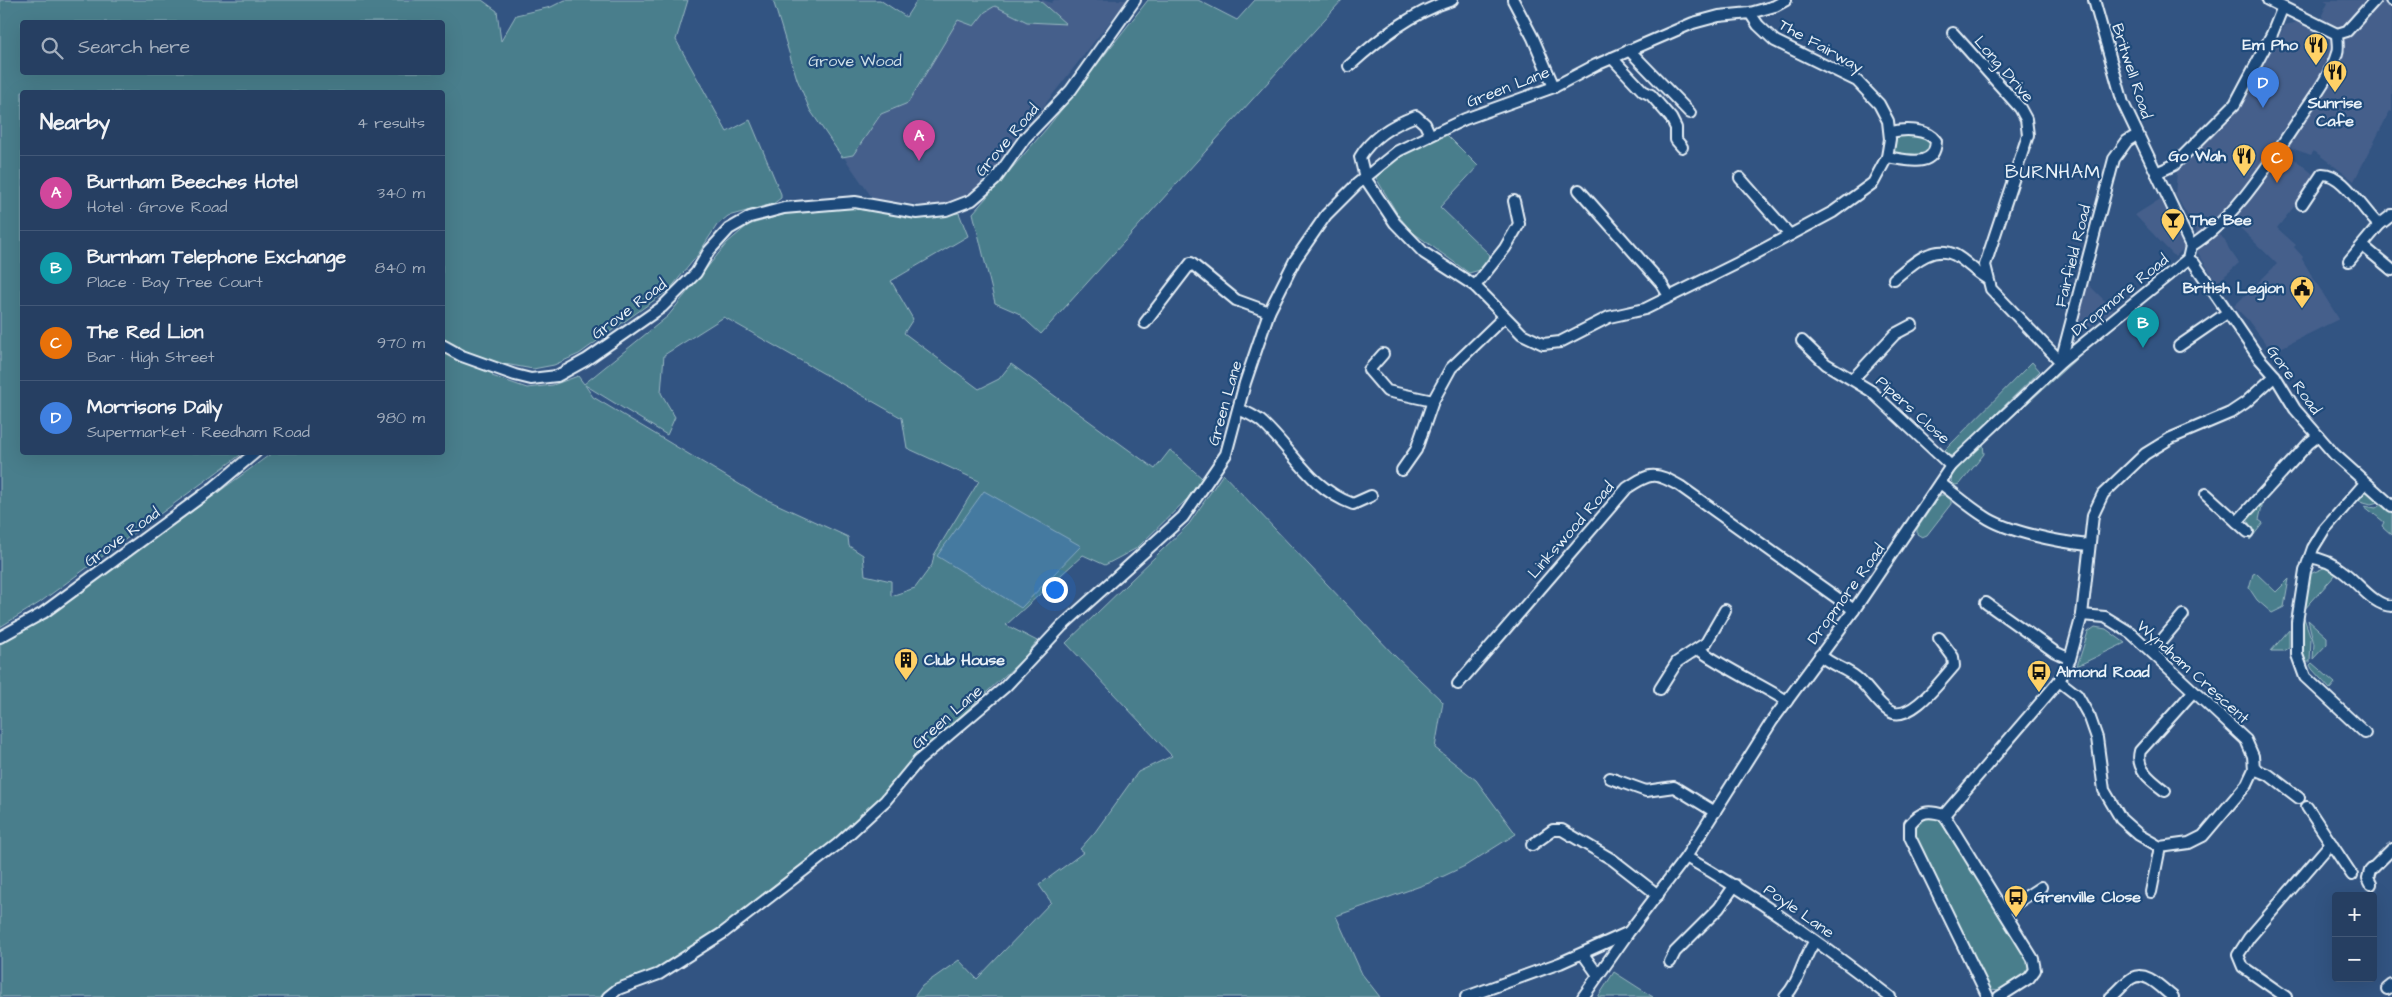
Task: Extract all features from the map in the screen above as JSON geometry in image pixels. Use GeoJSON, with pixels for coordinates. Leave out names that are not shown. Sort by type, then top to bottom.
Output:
{"type":"FeatureCollection","features":[{"type":"Feature","properties":{"kind":"street","name":"Grove Road"},"geometry":{"type":"LineString","coordinates":[[445,347],[462,356],[515,375],[531,379],[557,376],[586,360],[662,307],[696,273],[709,251],[729,229],[750,217],[784,208],[848,202],[917,213],[946,210],[972,200],[995,180],[1025,138],[1071,90],[1135,0]]}},
{"type":"Feature","properties":{"kind":"street"},"geometry":{"type":"LineString","coordinates":[[1349,66],[1380,38],[1399,25],[1431,6],[1452,0]]}},
{"type":"Feature","properties":{"kind":"street"},"geometry":{"type":"LineString","coordinates":[[1512,0],[1534,38],[1554,87]]}},
{"type":"Feature","properties":{"kind":"street","name":"Green Lane"},"geometry":{"type":"LineString","coordinates":[[608,997],[618,989],[659,974],[723,933],[838,844],[878,807],[918,761],[1005,687],[1062,626],[1183,517],[1226,454],[1245,383],[1269,312],[1294,260],[1326,215],[1365,178],[1398,152],[1464,119],[1554,87],[1629,50],[1694,23],[1719,16],[1750,13],[1775,6],[1786,0]]}},
{"type":"Feature","properties":{"kind":"street","name":"Britwell Road"},"geometry":{"type":"LineString","coordinates":[[2094,0],[2123,103],[2191,246]]}},
{"type":"Feature","properties":{"kind":"street"},"geometry":{"type":"LineString","coordinates":[[2268,0],[2282,9],[2336,34],[2347,31],[2375,0]]}},
{"type":"Feature","properties":{"kind":"street"},"geometry":{"type":"LineString","coordinates":[[2156,173],[2174,165],[2236,104],[2272,34],[2282,9]]}},
{"type":"Feature","properties":{"kind":"street","name":"The Fairway"},"geometry":{"type":"LineString","coordinates":[[1750,13],[1758,25],[1775,41],[1856,81],[1879,104],[1891,132]]}},
{"type":"Feature","properties":{"kind":"street","name":"Long Drive"},"geometry":{"type":"LineString","coordinates":[[1952,33],[2020,108],[2026,119],[2028,135],[1985,265],[1986,278]]}},
{"type":"Feature","properties":{"kind":"street"},"geometry":{"type":"LineString","coordinates":[[2188,259],[2191,246],[2206,237],[2228,214],[2277,151],[2318,90],[2338,52],[2336,34]]}},
{"type":"Feature","properties":{"kind":"street"},"geometry":{"type":"LineString","coordinates":[[1629,50],[1690,113]]}},
{"type":"Feature","properties":{"kind":"street"},"geometry":{"type":"LineString","coordinates":[[1612,58],[1643,91],[1651,95],[1671,118],[1676,128],[1676,140],[1682,147]]}},
{"type":"Feature","properties":{"kind":"street"},"geometry":{"type":"LineString","coordinates":[[1430,135],[1425,124],[1416,116],[1380,134],[1366,146],[1360,157],[1365,178],[1395,223],[1424,253],[1475,286],[1522,334],[1543,344],[1560,342],[1609,318],[1645,308],[1833,212],[1873,183],[1888,157],[1891,132],[1900,130],[1925,132],[1936,141],[1935,151],[1929,158],[1922,160],[1888,157]]}},
{"type":"Feature","properties":{"kind":"street","name":"Fairfield Road"},"geometry":{"type":"LineString","coordinates":[[2061,362],[2114,160],[2127,141],[2137,135]]}},
{"type":"Feature","properties":{"kind":"street"},"geometry":{"type":"LineString","coordinates":[[2302,204],[2315,181],[2322,174],[2328,174],[2346,186],[2370,217],[2379,225]]}},
{"type":"Feature","properties":{"kind":"street"},"geometry":{"type":"LineString","coordinates":[[1740,178],[1790,235]]}},
{"type":"Feature","properties":{"kind":"street"},"geometry":{"type":"LineString","coordinates":[[1579,190],[1661,283],[1669,296]]}},
{"type":"Feature","properties":{"kind":"street"},"geometry":{"type":"LineString","coordinates":[[1475,286],[1505,248],[1518,224],[1514,201]]}},
{"type":"Feature","properties":{"kind":"street"},"geometry":{"type":"LineString","coordinates":[[2349,261],[2379,225],[2392,215]]}},
{"type":"Feature","properties":{"kind":"street"},"geometry":{"type":"LineString","coordinates":[[2363,246],[2392,270]]}},
{"type":"Feature","properties":{"kind":"street"},"geometry":{"type":"LineString","coordinates":[[1894,279],[1920,257],[1945,252],[1955,255],[1986,278],[1991,289],[2061,362]]}},
{"type":"Feature","properties":{"kind":"street","name":"Gore Road"},"geometry":{"type":"LineString","coordinates":[[2188,259],[2194,263],[2227,313],[2275,376],[2295,409],[2318,436],[2365,483],[2392,506]]}},
{"type":"Feature","properties":{"kind":"street","name":"Dropmore Road"},"geometry":{"type":"LineString","coordinates":[[1584,997],[1628,932],[1686,857],[1787,701],[1854,610],[1951,466],[2079,346],[2188,259]]}},
{"type":"Feature","properties":{"kind":"street"},"geometry":{"type":"LineString","coordinates":[[1145,323],[1191,263],[1236,300],[1269,312]]}},
{"type":"Feature","properties":{"kind":"street"},"geometry":{"type":"LineString","coordinates":[[2186,345],[2227,313]]}},
{"type":"Feature","properties":{"kind":"street"},"geometry":{"type":"LineString","coordinates":[[1402,470],[1416,450],[1433,401],[1450,368],[1504,317]]}},
{"type":"Feature","properties":{"kind":"street","name":"Pipers Close"},"geometry":{"type":"LineString","coordinates":[[1854,379],[1896,334],[1912,325]]}},
{"type":"Feature","properties":{"kind":"street"},"geometry":{"type":"LineString","coordinates":[[2068,335],[2071,341],[2079,346]]}},
{"type":"Feature","properties":{"kind":"street","name":"Pipers Close"},"geometry":{"type":"LineString","coordinates":[[1802,341],[1826,364],[1854,379],[1871,392],[1951,466]]}},
{"type":"Feature","properties":{"kind":"street"},"geometry":{"type":"LineString","coordinates":[[1383,354],[1369,370],[1387,391],[1433,401]]}},
{"type":"Feature","properties":{"kind":"street"},"geometry":{"type":"LineString","coordinates":[[1944,815],[2059,681],[2070,659],[2082,614],[2088,545],[2093,515],[2103,494],[2144,454],[2171,438],[2230,413],[2246,403],[2275,376]]}},
{"type":"Feature","properties":{"kind":"street"},"geometry":{"type":"LineString","coordinates":[[1239,409],[1261,421],[1314,480],[1334,497],[1352,504],[1371,496]]}},
{"type":"Feature","properties":{"kind":"street"},"geometry":{"type":"LineString","coordinates":[[2237,522],[2309,443],[2318,436]]}},
{"type":"Feature","properties":{"kind":"street","name":"Grove Road"},"geometry":{"type":"LineString","coordinates":[[0,637],[50,608],[213,488],[252,455]]}},
{"type":"Feature","properties":{"kind":"street","name":"Linkswood Road"},"geometry":{"type":"LineString","coordinates":[[1458,685],[1627,488],[1644,476],[1661,476],[1680,486],[1854,610]]}},
{"type":"Feature","properties":{"kind":"street"},"geometry":{"type":"LineString","coordinates":[[1940,483],[1984,516],[2002,525],[2067,543],[2088,545]]}},
{"type":"Feature","properties":{"kind":"street"},"geometry":{"type":"LineString","coordinates":[[2365,483],[2324,530],[2313,548],[2305,571],[2297,622],[2297,655],[2305,677],[2365,732]]}},
{"type":"Feature","properties":{"kind":"street"},"geometry":{"type":"LineString","coordinates":[[2206,494],[2248,532]]}},
{"type":"Feature","properties":{"kind":"street"},"geometry":{"type":"LineString","coordinates":[[2310,557],[2324,560],[2342,571],[2376,600],[2392,606]]}},
{"type":"Feature","properties":{"kind":"street"},"geometry":{"type":"LineString","coordinates":[[1986,603],[2055,652],[2070,659]]}},
{"type":"Feature","properties":{"kind":"street"},"geometry":{"type":"LineString","coordinates":[[1660,689],[1677,662],[1706,642],[1725,610]]}},
{"type":"Feature","properties":{"kind":"street","name":"Wyndham Crescent"},"geometry":{"type":"LineString","coordinates":[[2082,614],[2105,617],[2131,633],[2246,740],[2253,756],[2254,769]]}},
{"type":"Feature","properties":{"kind":"street"},"geometry":{"type":"LineString","coordinates":[[2152,652],[2183,615]]}},
{"type":"Feature","properties":{"kind":"street"},"geometry":{"type":"LineString","coordinates":[[1820,655],[1832,666],[1853,675],[1889,711],[1900,714],[1915,708],[1954,666],[1953,657],[1939,638]]}},
{"type":"Feature","properties":{"kind":"street"},"geometry":{"type":"LineString","coordinates":[[1698,649],[1787,701]]}},
{"type":"Feature","properties":{"kind":"street"},"geometry":{"type":"LineString","coordinates":[[2059,681],[2077,695],[2090,718],[2097,738],[2104,790],[2121,819],[2139,835],[2160,847],[2190,843],[2203,836],[2247,784],[2254,769],[2270,775],[2299,798]]}},
{"type":"Feature","properties":{"kind":"street"},"geometry":{"type":"LineString","coordinates":[[2165,791],[2144,772],[2139,756],[2140,751],[2193,692]]}},
{"type":"Feature","properties":{"kind":"street"},"geometry":{"type":"LineString","coordinates":[[1610,778],[1646,791],[1674,787],[1715,812]]}},
{"type":"Feature","properties":{"kind":"street"},"geometry":{"type":"LineString","coordinates":[[2307,807],[2352,876]]}},
{"type":"Feature","properties":{"kind":"street"},"geometry":{"type":"LineString","coordinates":[[1988,997],[1910,837],[1910,824],[1919,814],[1931,811],[1944,815],[2033,959],[2035,970],[2029,978],[1999,997]]}},
{"type":"Feature","properties":{"kind":"street"},"geometry":{"type":"LineString","coordinates":[[1532,845],[1553,830],[1562,830],[1613,860],[1658,895]]}},
{"type":"Feature","properties":{"kind":"street"},"geometry":{"type":"LineString","coordinates":[[2286,997],[2243,967],[2238,955],[2248,938],[2331,843]]}},
{"type":"Feature","properties":{"kind":"street"},"geometry":{"type":"LineString","coordinates":[[2151,892],[2160,847]]}},
{"type":"Feature","properties":{"kind":"street"},"geometry":{"type":"LineString","coordinates":[[2371,884],[2368,878],[2370,871],[2392,848]]}},
{"type":"Feature","properties":{"kind":"street","name":"Poyle Lane"},"geometry":{"type":"LineString","coordinates":[[1686,857],[1735,885],[1890,997]]}},
{"type":"Feature","properties":{"kind":"street"},"geometry":{"type":"LineString","coordinates":[[1670,962],[1675,952],[1719,908],[1735,885]]}},
{"type":"Feature","properties":{"kind":"street"},"geometry":{"type":"LineString","coordinates":[[2004,911],[2041,887]]}},
{"type":"Feature","properties":{"kind":"street"},"geometry":{"type":"LineString","coordinates":[[1466,997],[1582,954],[1628,932]]}},
{"type":"Feature","properties":{"kind":"street"},"geometry":{"type":"LineString","coordinates":[[1785,997],[1796,984],[1805,955],[1815,941]]}},
{"type":"Feature","properties":{"kind":"street"},"geometry":{"type":"LineString","coordinates":[[1582,954],[1598,975]]}},
{"type":"Feature","properties":{"kind":"street"},"geometry":{"type":"LineString","coordinates":[[2111,997],[2132,978],[2143,976],[2152,980],[2172,997]]}},
{"type":"Feature","properties":{"kind":"shaded area"},"geometry":{"type":"Polygon","coordinates":[[[937,0],[1043,0],[1051,3],[1054,0],[1127,0],[977,191],[938,207],[873,199],[823,127],[937,0]]]}},
{"type":"Feature","properties":{"kind":"shaded area"},"geometry":{"type":"Polygon","coordinates":[[[2324,0],[2392,0],[2392,112],[2390,111],[2354,181],[2314,151],[2311,155],[2288,147],[2285,151],[2313,174],[2301,198],[2277,228],[2296,245],[2294,247],[2303,257],[2302,259],[2339,319],[2272,352],[2247,319],[2234,306],[2277,264],[2230,218],[2218,234],[2225,240],[2239,263],[2217,283],[2198,253],[2196,231],[2175,194],[2177,172],[2242,105],[2285,25],[2302,21],[2325,33],[2322,15],[2328,2],[2324,0]]]}},
{"type":"Feature","properties":{"kind":"shaded area"},"geometry":{"type":"Polygon","coordinates":[[[2162,198],[2186,246],[2175,257],[2135,215],[2162,198]]]}},
{"type":"Feature","properties":{"kind":"shaded area"},"geometry":{"type":"Polygon","coordinates":[[[2088,284],[2114,310],[2085,330],[2078,325],[2078,321],[2088,284]]]}},
{"type":"Feature","properties":{"kind":"shaded area"},"geometry":{"type":"Polygon","coordinates":[[[984,491],[1081,546],[1021,608],[937,556],[984,491]]]}},
{"type":"Feature","properties":{"kind":"green space"},"geometry":{"type":"Polygon","coordinates":[[[0,0],[482,0],[497,11],[501,41],[516,15],[551,7],[565,0],[688,0],[676,40],[727,132],[750,120],[781,198],[773,204],[728,216],[717,225],[697,256],[670,289],[579,354],[554,365],[533,369],[499,363],[492,376],[527,388],[553,385],[578,376],[584,384],[668,316],[727,243],[748,225],[789,213],[843,207],[919,218],[959,213],[968,236],[891,281],[913,319],[904,333],[979,389],[999,379],[1011,364],[1155,469],[1170,450],[1202,478],[1188,498],[1137,548],[1105,565],[1083,555],[1006,625],[1037,641],[1024,658],[919,754],[867,812],[784,884],[660,968],[613,987],[600,997],[0,997],[0,644],[76,596],[269,455],[445,455],[445,90],[20,90],[20,455],[240,455],[39,603],[0,627],[0,0]],[[724,317],[664,355],[661,393],[675,417],[667,435],[585,385],[593,397],[759,496],[848,537],[849,546],[863,555],[865,575],[891,581],[891,596],[915,588],[932,565],[934,555],[979,481],[907,448],[902,418],[724,317]]]}},
{"type":"Feature","properties":{"kind":"green space","name":"Grove Wood"},"geometry":{"type":"Polygon","coordinates":[[[773,0],[880,0],[906,17],[917,0],[1039,0],[1066,24],[1027,22],[995,6],[985,12],[974,26],[958,20],[908,103],[881,114],[853,155],[842,157],[810,110],[797,79],[773,0]]]}},
{"type":"Feature","properties":{"kind":"green space"},"geometry":{"type":"Polygon","coordinates":[[[1148,0],[1198,0],[1237,20],[1255,0],[1342,0],[1041,334],[1018,313],[995,303],[973,213],[1047,128],[1148,0]]]}},
{"type":"Feature","properties":{"kind":"green space"},"geometry":{"type":"Polygon","coordinates":[[[1900,134],[1924,135],[1930,141],[1930,150],[1924,156],[1901,156],[1894,151],[1893,139],[1900,134]]]}},
{"type":"Feature","properties":{"kind":"green space"},"geometry":{"type":"Polygon","coordinates":[[[1447,135],[1478,166],[1440,207],[1490,255],[1480,270],[1469,273],[1411,231],[1398,215],[1376,178],[1389,163],[1398,157],[1447,135]]]}},
{"type":"Feature","properties":{"kind":"green space"},"geometry":{"type":"Polygon","coordinates":[[[2077,358],[1983,444],[1984,454],[1960,484],[1955,485],[1951,481],[1952,475],[2001,423],[2077,358]]]}},
{"type":"Feature","properties":{"kind":"green space"},"geometry":{"type":"Polygon","coordinates":[[[2032,362],[2040,371],[1954,455],[1947,456],[1945,450],[2032,362]]]}},
{"type":"Feature","properties":{"kind":"green space"},"geometry":{"type":"Polygon","coordinates":[[[1223,474],[1394,655],[1443,702],[1435,748],[1476,780],[1516,834],[1465,866],[1429,883],[1336,916],[1362,974],[1380,997],[914,997],[922,986],[959,960],[977,979],[1051,902],[1039,885],[1084,852],[1080,849],[1095,832],[1138,772],[1172,756],[1066,643],[1189,524],[1223,474]]]}},
{"type":"Feature","properties":{"kind":"green space"},"geometry":{"type":"Polygon","coordinates":[[[2364,491],[2382,501],[2371,504],[2353,499],[2364,491]]]}},
{"type":"Feature","properties":{"kind":"green space"},"geometry":{"type":"Polygon","coordinates":[[[1940,495],[1945,495],[1951,499],[1951,504],[1927,535],[1922,537],[1917,534],[1917,529],[1940,495]]]}},
{"type":"Feature","properties":{"kind":"green space"},"geometry":{"type":"Polygon","coordinates":[[[2263,501],[2259,520],[2263,523],[2250,540],[2245,535],[2251,528],[2246,516],[2263,501]]]}},
{"type":"Feature","properties":{"kind":"green space"},"geometry":{"type":"Polygon","coordinates":[[[2382,504],[2392,509],[2392,535],[2382,526],[2384,522],[2364,506],[2376,508],[2382,504]]]}},
{"type":"Feature","properties":{"kind":"green space"},"geometry":{"type":"Polygon","coordinates":[[[2326,567],[2337,573],[2303,611],[2310,574],[2326,567]]]}},
{"type":"Feature","properties":{"kind":"green space"},"geometry":{"type":"Polygon","coordinates":[[[2256,573],[2276,592],[2289,579],[2284,607],[2272,613],[2257,600],[2249,588],[2253,574],[2256,573]]]}},
{"type":"Feature","properties":{"kind":"green space"},"geometry":{"type":"Polygon","coordinates":[[[2301,617],[2304,618],[2311,638],[2310,662],[2306,662],[2302,652],[2301,617]]]}},
{"type":"Feature","properties":{"kind":"green space"},"geometry":{"type":"Polygon","coordinates":[[[2308,620],[2327,637],[2327,644],[2313,659],[2314,644],[2308,620]]]}},
{"type":"Feature","properties":{"kind":"green space"},"geometry":{"type":"Polygon","coordinates":[[[2095,627],[2106,629],[2125,643],[2077,666],[2088,632],[2095,627]]]}},
{"type":"Feature","properties":{"kind":"green space"},"geometry":{"type":"Polygon","coordinates":[[[2289,630],[2289,648],[2284,651],[2271,651],[2289,630]]]}},
{"type":"Feature","properties":{"kind":"green space"},"geometry":{"type":"Polygon","coordinates":[[[2312,663],[2335,683],[2330,689],[2312,669],[2310,665],[2312,663]]]}},
{"type":"Feature","properties":{"kind":"green space"},"geometry":{"type":"Polygon","coordinates":[[[1929,817],[1939,820],[2030,960],[2027,973],[2002,990],[1988,989],[1915,835],[1918,823],[1929,817]]]}},
{"type":"Feature","properties":{"kind":"green space"},"geometry":{"type":"Polygon","coordinates":[[[1614,972],[1653,997],[1598,997],[1614,972]]]}},
{"type":"Feature","properties":{"kind":"place","name":"Em Pho"},"geometry":{"type":"Point","coordinates":[2316,66]}},
{"type":"Feature","properties":{"kind":"place","name":"Sunrise Cafe"},"geometry":{"type":"Point","coordinates":[2335,93]}},
{"type":"Feature","properties":{"kind":"place","name":"Morrisons Daily"},"geometry":{"type":"Point","coordinates":[2263,108]}},
{"type":"Feature","properties":{"kind":"place","name":"Burnham Beeches Hotel"},"geometry":{"type":"Point","coordinates":[919,161]}},
{"type":"Feature","properties":{"kind":"place","name":"Go Wah"},"geometry":{"type":"Point","coordinates":[2244,177]}},
{"type":"Feature","properties":{"kind":"place","name":"The Red Lion"},"geometry":{"type":"Point","coordinates":[2277,183]}},
{"type":"Feature","properties":{"kind":"place","name":"The Bee"},"geometry":{"type":"Point","coordinates":[2173,241]}},
{"type":"Feature","properties":{"kind":"place","name":"British Legion"},"geometry":{"type":"Point","coordinates":[2302,309]}},
{"type":"Feature","properties":{"kind":"place","name":"Burnham Telephone Exchange"},"geometry":{"type":"Point","coordinates":[2143,348]}},
{"type":"Feature","properties":{"kind":"place","name":"Club House"},"geometry":{"type":"Point","coordinates":[906,681]}},
{"type":"Feature","properties":{"kind":"place","name":"Almond Road"},"geometry":{"type":"Point","coordinates":[2039,693]}},
{"type":"Feature","properties":{"kind":"place","name":"Grenville Close"},"geometry":{"type":"Point","coordinates":[2016,918]}},
{"type":"Feature","properties":{"kind":"district","name":"BURNHAM"},"geometry":{"type":"Point","coordinates":[2053,172]}}]}
